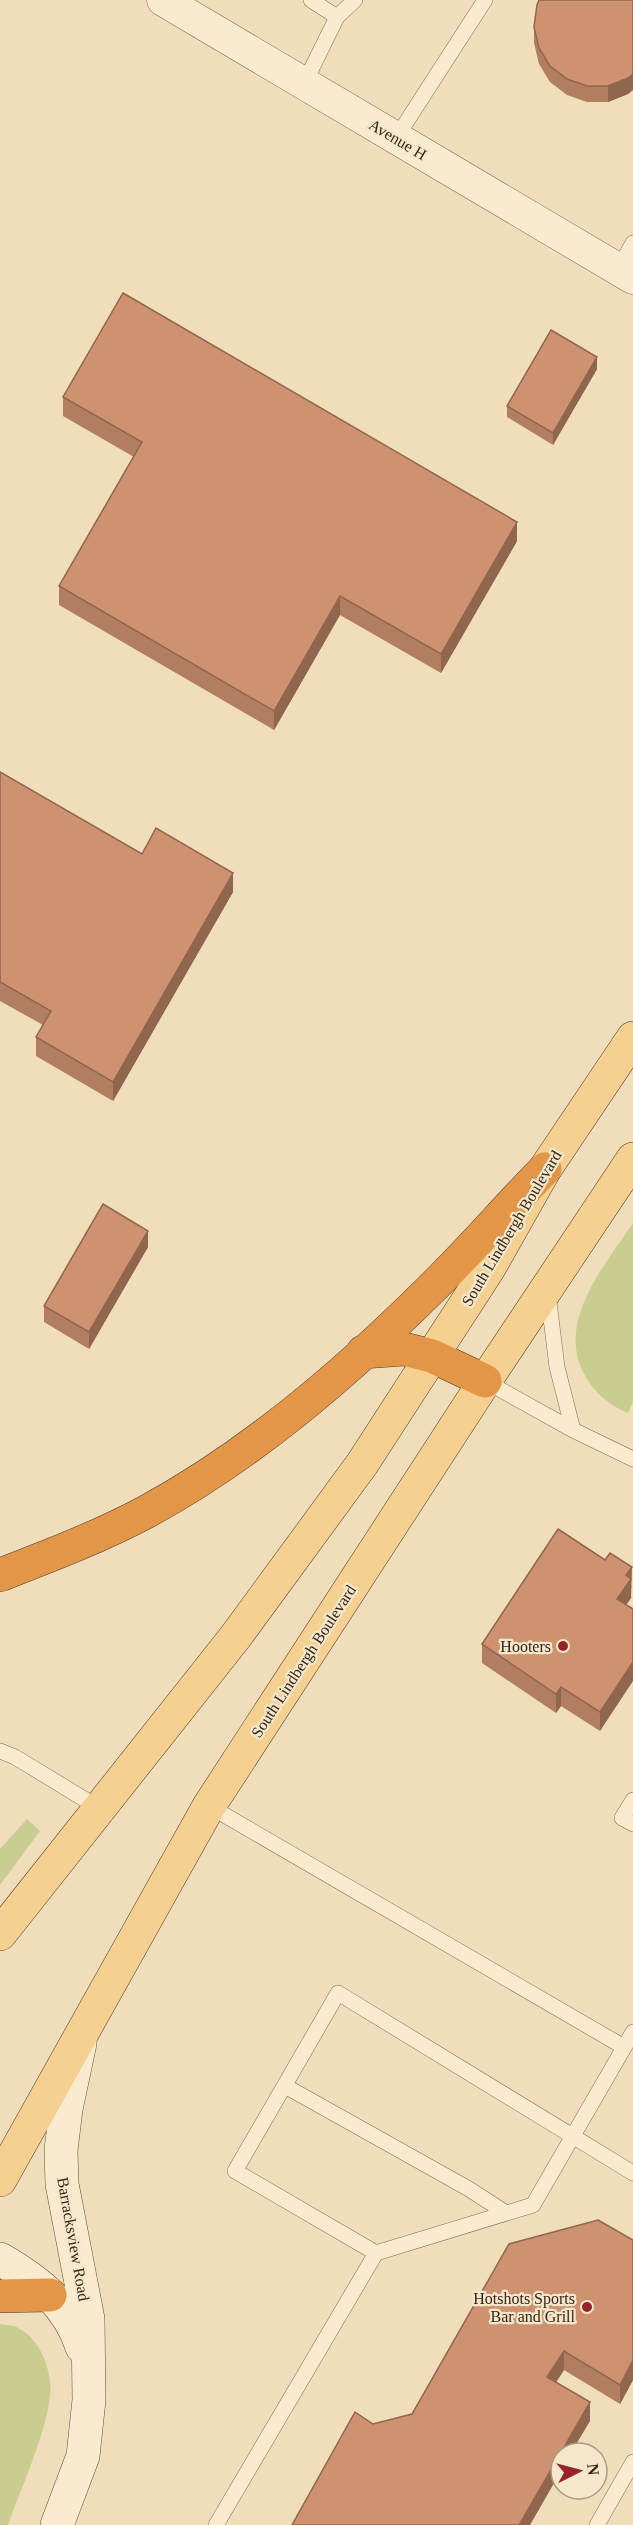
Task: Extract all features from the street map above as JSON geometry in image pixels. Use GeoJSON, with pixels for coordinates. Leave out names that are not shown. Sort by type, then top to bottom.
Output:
{"type":"FeatureCollection","features":[{"type":"Feature","properties":{"kind":"highway"},"geometry":{"type":"LineString","coordinates":[[0,1575],[81,1543],[156,1506],[232,1459],[306,1402],[430,1290],[545,1169]]}},
{"type":"Feature","properties":{"kind":"highway"},"geometry":{"type":"LineString","coordinates":[[363,1352],[404,1349],[432,1356],[485,1380]]}},
{"type":"Feature","properties":{"kind":"highway"},"geometry":{"type":"LineString","coordinates":[[0,2296],[50,2295]]}},
{"type":"Feature","properties":{"kind":"main road","name":"South Lindbergh Boulevard"},"geometry":{"type":"LineString","coordinates":[[0,1934],[236,1636],[362,1464],[489,1268],[545,1169],[633,1038]]}},
{"type":"Feature","properties":{"kind":"main road","name":"South Lindbergh Boulevard"},"geometry":{"type":"LineString","coordinates":[[0,2180],[209,1806],[485,1380],[633,1159]]}},
{"type":"Feature","properties":{"kind":"street","name":"Avenue H"},"geometry":{"type":"LineString","coordinates":[[163,0],[396,138],[628,264]]}},
{"type":"Feature","properties":{"kind":"street","name":"Barracksview Road"},"geometry":{"type":"LineString","coordinates":[[57,2525],[83,2456],[89,2400],[88,2319],[62,2184],[61,2150],[66,2109],[81,2038]]}},
{"type":"Feature","properties":{"kind":"street","name":"Barracksview Road"},"geometry":{"type":"LineString","coordinates":[[0,2259],[24,2273],[66,2312],[88,2369]]}},
{"type":"Feature","properties":{"kind":"lane"},"geometry":{"type":"LineString","coordinates":[[311,0],[337,17]]}},
{"type":"Feature","properties":{"kind":"lane"},"geometry":{"type":"LineString","coordinates":[[304,84],[337,17],[355,0]]}},
{"type":"Feature","properties":{"kind":"lane"},"geometry":{"type":"LineString","coordinates":[[396,138],[485,0]]}},
{"type":"Feature","properties":{"kind":"lane"},"geometry":{"type":"LineString","coordinates":[[547,1288],[557,1367],[573,1430]]}},
{"type":"Feature","properties":{"kind":"lane"},"geometry":{"type":"LineString","coordinates":[[485,1380],[573,1430],[633,1459]]}},
{"type":"Feature","properties":{"kind":"lane"},"geometry":{"type":"LineString","coordinates":[[0,1751],[15,1757],[99,1808]]}},
{"type":"Feature","properties":{"kind":"lane"},"geometry":{"type":"LineString","coordinates":[[633,1800],[622,1818],[633,1824]]}},
{"type":"Feature","properties":{"kind":"lane"},"geometry":{"type":"LineString","coordinates":[[209,1806],[624,2047]]}},
{"type":"Feature","properties":{"kind":"lane"},"geometry":{"type":"LineString","coordinates":[[376,2253],[236,2171],[338,1993],[633,2173]]}},
{"type":"Feature","properties":{"kind":"lane"},"geometry":{"type":"LineString","coordinates":[[216,2525],[376,2253],[532,2205],[633,2032]]}},
{"type":"Feature","properties":{"kind":"lane"},"geometry":{"type":"LineString","coordinates":[[285,2086],[469,2189],[506,2213]]}},
{"type":"Feature","properties":{"kind":"lane"},"geometry":{"type":"LineString","coordinates":[[597,2525],[633,2462]]}},
{"type":"Feature","properties":{"kind":"green space"},"geometry":{"type":"Polygon","coordinates":[[[633,1223],[633,1402],[628,1413],[606,1400],[589,1382],[579,1361],[576,1340],[578,1319],[586,1299],[608,1259],[633,1223]]]}},
{"type":"Feature","properties":{"kind":"green space"},"geometry":{"type":"Polygon","coordinates":[[[27,1819],[40,1831],[0,1885],[0,1849],[27,1819]]]}},
{"type":"Feature","properties":{"kind":"green space"},"geometry":{"type":"Polygon","coordinates":[[[0,2324],[16,2327],[33,2340],[44,2358],[50,2377],[50,2396],[44,2427],[8,2525],[0,2525],[0,2324]]]}},
{"type":"Feature","properties":{"kind":"building"},"geometry":{"type":"Polygon","coordinates":[[[539,0],[633,0],[633,74],[608,86],[587,86],[567,79],[550,66],[539,48],[534,27],[539,0]]]}},
{"type":"Feature","properties":{"kind":"building"},"geometry":{"type":"Polygon","coordinates":[[[123,293],[517,522],[441,654],[340,596],[274,711],[59,586],[142,442],[63,397],[123,293]]]}},
{"type":"Feature","properties":{"kind":"building"},"geometry":{"type":"Polygon","coordinates":[[[551,330],[597,357],[553,433],[507,406],[551,330]]]}},
{"type":"Feature","properties":{"kind":"building"},"geometry":{"type":"Polygon","coordinates":[[[0,772],[142,854],[156,828],[233,873],[113,1082],[36,1037],[51,1011],[0,982],[0,772]]]}},
{"type":"Feature","properties":{"kind":"building"},"geometry":{"type":"Polygon","coordinates":[[[103,1204],[148,1231],[89,1332],[44,1306],[103,1204]]]}},
{"type":"Feature","properties":{"kind":"building","name":"Hooters"},"geometry":{"type":"Polygon","coordinates":[[[558,1529],[605,1560],[610,1553],[632,1567],[626,1575],[631,1579],[617,1599],[633,1609],[633,1662],[600,1712],[561,1687],[556,1694],[482,1644],[558,1529]]]}},
{"type":"Feature","properties":{"kind":"building"},"geometry":{"type":"Polygon","coordinates":[[[598,2220],[633,2240],[633,2360],[620,2385],[564,2351],[547,2377],[590,2402],[567,2441],[549,2441],[549,2473],[519,2525],[292,2525],[355,2412],[373,2424],[412,2414],[509,2244],[598,2220]]]}},
{"type":"Feature","properties":{"kind":"place","name":"Hooters"},"geometry":{"type":"Point","coordinates":[563,1646]}},
{"type":"Feature","properties":{"kind":"place","name":"Hotshots Sports Bar and Grill"},"geometry":{"type":"Point","coordinates":[587,2307]}}]}
